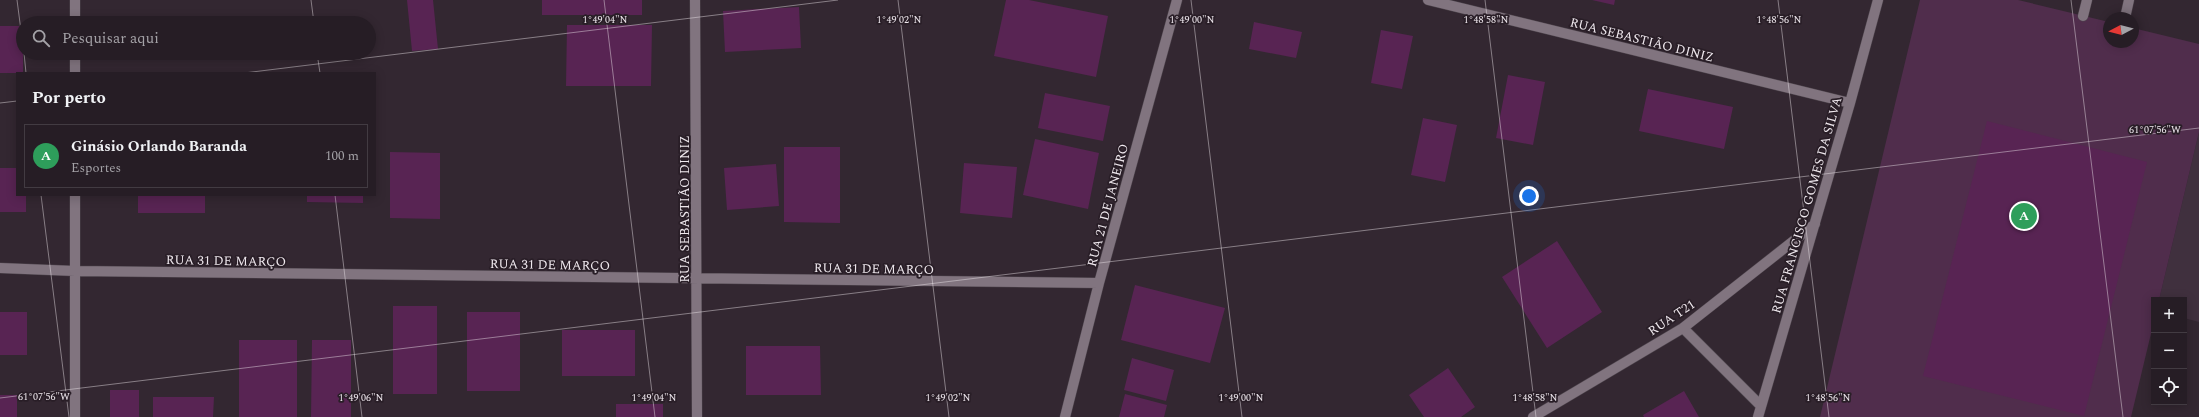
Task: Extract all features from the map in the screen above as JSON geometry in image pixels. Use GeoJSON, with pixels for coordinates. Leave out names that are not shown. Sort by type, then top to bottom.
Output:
{"type":"FeatureCollection","features":[{"type":"Feature","properties":{"kind":"street"},"geometry":{"type":"LineString","coordinates":[[75,0],[75,16]]}},
{"type":"Feature","properties":{"kind":"street","name":"RUA SEBASTIÃO DINIZ"},"geometry":{"type":"LineString","coordinates":[[695,0],[698,278],[697,417]]}},
{"type":"Feature","properties":{"kind":"street","name":"RUA 21 DE JANEIRO"},"geometry":{"type":"LineString","coordinates":[[1065,417],[1099,283],[1177,0]]}},
{"type":"Feature","properties":{"kind":"street","name":"RUA SEBASTIÃO DINIZ"},"geometry":{"type":"LineString","coordinates":[[1428,0],[1850,103]]}},
{"type":"Feature","properties":{"kind":"street","name":"RUA FRANCISCO GOMES DA SILVA"},"geometry":{"type":"LineString","coordinates":[[1758,417],[1850,103],[1878,0]]}},
{"type":"Feature","properties":{"kind":"street"},"geometry":{"type":"LineString","coordinates":[[2083,16],[2087,0]]}},
{"type":"Feature","properties":{"kind":"street"},"geometry":{"type":"LineString","coordinates":[[2126,12],[2129,0]]}},
{"type":"Feature","properties":{"kind":"street"},"geometry":{"type":"LineString","coordinates":[[75,60],[75,72]]}},
{"type":"Feature","properties":{"kind":"street"},"geometry":{"type":"LineString","coordinates":[[75,196],[75,417]]}},
{"type":"Feature","properties":{"kind":"street","name":"RUA T21"},"geometry":{"type":"LineString","coordinates":[[1533,417],[1683,328],[1815,224]]}},
{"type":"Feature","properties":{"kind":"street","name":"RUA 31 DE MARÇO"},"geometry":{"type":"LineString","coordinates":[[0,268],[75,271],[1099,283]]}},
{"type":"Feature","properties":{"kind":"street"},"geometry":{"type":"LineString","coordinates":[[1683,328],[1761,406]]}},
{"type":"Feature","properties":{"kind":"shaded area"},"geometry":{"type":"Polygon","coordinates":[[[1920,0],[2018,0],[2103,21],[2103,48],[2139,48],[2139,29],[2199,44],[2199,132],[2160,297],[2151,297],[2151,334],[2131,417],[1820,417],[1920,0]]]}},
{"type":"Feature","properties":{"kind":"shaded area"},"geometry":{"type":"Polygon","coordinates":[[[2199,132],[2199,322],[2187,319],[2187,297],[2160,297],[2199,132]]]}},
{"type":"Feature","properties":{"kind":"building"},"geometry":{"type":"Polygon","coordinates":[[[407,0],[433,0],[438,49],[412,51],[407,0]]]}},
{"type":"Feature","properties":{"kind":"building"},"geometry":{"type":"Polygon","coordinates":[[[542,0],[642,0],[642,15],[542,15],[542,0]]]}},
{"type":"Feature","properties":{"kind":"building"},"geometry":{"type":"Polygon","coordinates":[[[1006,0],[1029,0],[1108,16],[1096,77],[994,56],[1006,0]]]}},
{"type":"Feature","properties":{"kind":"building"},"geometry":{"type":"Polygon","coordinates":[[[1592,0],[1615,0],[1614,5],[1592,0]]]}},
{"type":"Feature","properties":{"kind":"building"},"geometry":{"type":"Polygon","coordinates":[[[799,7],[801,48],[725,52],[723,11],[799,7]]]}},
{"type":"Feature","properties":{"kind":"building"},"geometry":{"type":"Polygon","coordinates":[[[1254,22],[1302,32],[1296,58],[1249,49],[1254,22]]]}},
{"type":"Feature","properties":{"kind":"building"},"geometry":{"type":"Polygon","coordinates":[[[567,25],[652,25],[651,86],[566,86],[567,25]]]}},
{"type":"Feature","properties":{"kind":"building"},"geometry":{"type":"Polygon","coordinates":[[[0,26],[16,26],[16,60],[23,60],[23,72],[0,73],[0,26]]]}},
{"type":"Feature","properties":{"kind":"building"},"geometry":{"type":"Polygon","coordinates":[[[1381,30],[1413,36],[1402,89],[1371,83],[1381,30]]]}},
{"type":"Feature","properties":{"kind":"building"},"geometry":{"type":"Polygon","coordinates":[[[1508,75],[1545,82],[1533,145],[1496,138],[1508,75]]]}},
{"type":"Feature","properties":{"kind":"building"},"geometry":{"type":"Polygon","coordinates":[[[1648,89],[1733,107],[1724,149],[1639,131],[1648,89]]]}},
{"type":"Feature","properties":{"kind":"building"},"geometry":{"type":"Polygon","coordinates":[[[1045,93],[1110,106],[1103,141],[1038,128],[1045,93]]]}},
{"type":"Feature","properties":{"kind":"building"},"geometry":{"type":"Polygon","coordinates":[[[1423,118],[1457,125],[1445,182],[1411,175],[1423,118]]]}},
{"type":"Feature","properties":{"kind":"building"},"geometry":{"type":"Polygon","coordinates":[[[1987,121],[2147,162],[2084,416],[1923,376],[1987,121]]]}},
{"type":"Feature","properties":{"kind":"building"},"geometry":{"type":"Polygon","coordinates":[[[1035,139],[1099,153],[1088,209],[1023,195],[1035,139]]]}},
{"type":"Feature","properties":{"kind":"building"},"geometry":{"type":"Polygon","coordinates":[[[784,147],[840,147],[840,223],[784,222],[784,147]]]}},
{"type":"Feature","properties":{"kind":"building"},"geometry":{"type":"Polygon","coordinates":[[[390,152],[440,153],[440,219],[390,218],[390,152]]]}},
{"type":"Feature","properties":{"kind":"building"},"geometry":{"type":"Polygon","coordinates":[[[964,163],[1017,167],[1012,218],[960,213],[964,163]]]}},
{"type":"Feature","properties":{"kind":"building"},"geometry":{"type":"Polygon","coordinates":[[[776,164],[779,206],[727,210],[724,168],[776,164]]]}},
{"type":"Feature","properties":{"kind":"building"},"geometry":{"type":"Polygon","coordinates":[[[0,168],[16,168],[16,196],[26,196],[26,212],[0,212],[0,168]]]}},
{"type":"Feature","properties":{"kind":"building"},"geometry":{"type":"Polygon","coordinates":[[[138,196],[205,196],[205,213],[138,213],[138,196]]]}},
{"type":"Feature","properties":{"kind":"building"},"geometry":{"type":"Polygon","coordinates":[[[307,196],[363,196],[363,203],[307,202],[307,196]]]}},
{"type":"Feature","properties":{"kind":"building"},"geometry":{"type":"Polygon","coordinates":[[[1557,241],[1602,312],[1547,348],[1502,277],[1557,241]]]}},
{"type":"Feature","properties":{"kind":"building"},"geometry":{"type":"Polygon","coordinates":[[[1135,285],[1225,308],[1210,363],[1121,340],[1135,285]]]}},
{"type":"Feature","properties":{"kind":"building"},"geometry":{"type":"Polygon","coordinates":[[[393,306],[437,306],[437,394],[393,394],[393,306]]]}},
{"type":"Feature","properties":{"kind":"building"},"geometry":{"type":"Polygon","coordinates":[[[0,312],[27,312],[27,355],[0,355],[0,312]]]}},
{"type":"Feature","properties":{"kind":"building"},"geometry":{"type":"Polygon","coordinates":[[[467,312],[520,312],[520,391],[467,391],[467,312]]]}},
{"type":"Feature","properties":{"kind":"building"},"geometry":{"type":"Polygon","coordinates":[[[562,330],[635,330],[635,376],[562,376],[562,330]]]}},
{"type":"Feature","properties":{"kind":"building"},"geometry":{"type":"Polygon","coordinates":[[[239,340],[297,340],[297,417],[239,417],[239,340]]]}},
{"type":"Feature","properties":{"kind":"building"},"geometry":{"type":"Polygon","coordinates":[[[312,340],[351,340],[351,417],[311,417],[312,340]]]}},
{"type":"Feature","properties":{"kind":"building"},"geometry":{"type":"Polygon","coordinates":[[[746,346],[820,346],[821,395],[746,395],[746,346]]]}},
{"type":"Feature","properties":{"kind":"building"},"geometry":{"type":"Polygon","coordinates":[[[1132,358],[1174,370],[1166,401],[1124,390],[1132,358]]]}},
{"type":"Feature","properties":{"kind":"building"},"geometry":{"type":"Polygon","coordinates":[[[1448,368],[1475,407],[1461,417],[1424,417],[1409,395],[1448,368]]]}},
{"type":"Feature","properties":{"kind":"building"},"geometry":{"type":"Polygon","coordinates":[[[110,390],[139,390],[139,417],[110,417],[110,390]]]}},
{"type":"Feature","properties":{"kind":"building"},"geometry":{"type":"Polygon","coordinates":[[[1684,391],[1699,417],[1644,417],[1643,415],[1684,391]]]}},
{"type":"Feature","properties":{"kind":"building"},"geometry":{"type":"Polygon","coordinates":[[[1125,394],[1167,405],[1164,417],[1119,417],[1125,394]]]}},
{"type":"Feature","properties":{"kind":"building"},"geometry":{"type":"Polygon","coordinates":[[[0,395],[17,395],[17,417],[0,417],[0,395]]]}},
{"type":"Feature","properties":{"kind":"building"},"geometry":{"type":"Polygon","coordinates":[[[153,397],[214,397],[213,417],[153,417],[153,397]]]}},
{"type":"Feature","properties":{"kind":"building"},"geometry":{"type":"Polygon","coordinates":[[[616,404],[663,404],[663,417],[616,417],[616,404]]]}},
{"type":"Feature","properties":{"kind":"place","name":"Ginásio Orlando Baranda"},"geometry":{"type":"Point","coordinates":[2024,216]}}]}
